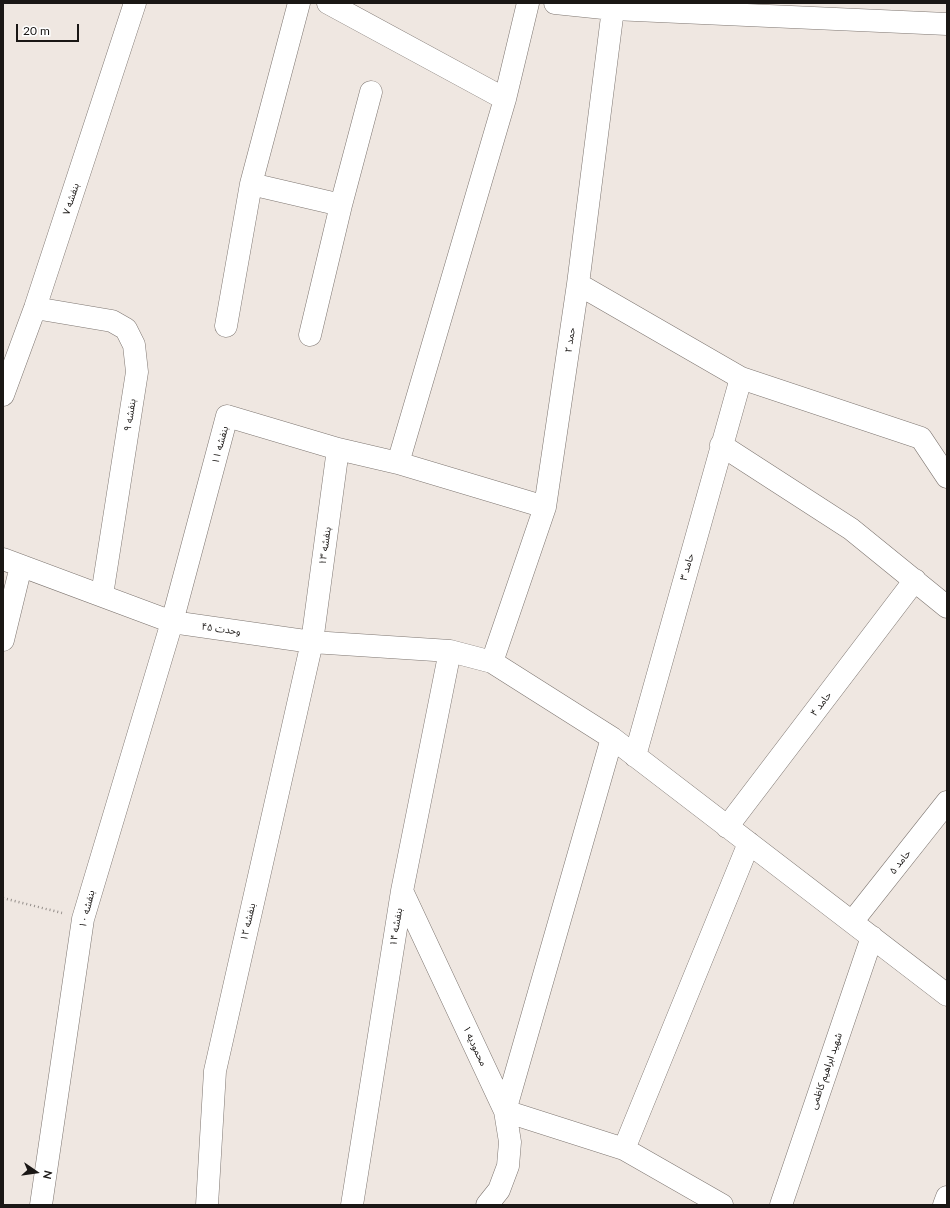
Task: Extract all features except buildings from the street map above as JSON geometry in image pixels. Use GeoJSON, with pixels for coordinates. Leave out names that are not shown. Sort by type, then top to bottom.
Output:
{"type":"FeatureCollection","features":[{"type":"Feature","properties":{"kind":"street","name":"بنفشه ۷"},"geometry":{"type":"LineString","coordinates":[[3,395],[35,308],[135,3]]}},
{"type":"Feature","properties":{"kind":"street"},"geometry":{"type":"LineString","coordinates":[[226,326],[251,184],[298,3]]}},
{"type":"Feature","properties":{"kind":"street"},"geometry":{"type":"LineString","coordinates":[[328,3],[505,99]]}},
{"type":"Feature","properties":{"kind":"street"},"geometry":{"type":"LineString","coordinates":[[398,463],[505,99],[528,3]]}},
{"type":"Feature","properties":{"kind":"street"},"geometry":{"type":"LineString","coordinates":[[554,3],[612,6],[800,10],[852,21],[947,24]]}},
{"type":"Feature","properties":{"kind":"street","name":"حمد ۲"},"geometry":{"type":"LineString","coordinates":[[492,662],[545,507],[578,284],[612,6]]}},
{"type":"Feature","properties":{"kind":"street"},"geometry":{"type":"LineString","coordinates":[[310,335],[341,205],[371,92]]}},
{"type":"Feature","properties":{"kind":"street"},"geometry":{"type":"LineString","coordinates":[[251,184],[341,205]]}},
{"type":"Feature","properties":{"kind":"street"},"geometry":{"type":"LineString","coordinates":[[578,284],[741,378],[921,438],[947,477]]}},
{"type":"Feature","properties":{"kind":"street","name":"بنفشه ۹"},"geometry":{"type":"LineString","coordinates":[[35,308],[112,321],[126,329],[134,344],[137,372],[102,595]]}},
{"type":"Feature","properties":{"kind":"street","name":"حامد ۳"},"geometry":{"type":"LineString","coordinates":[[635,756],[741,378]]}},
{"type":"Feature","properties":{"kind":"street","name":"بنفشه ۱۱"},"geometry":{"type":"LineString","coordinates":[[172,622],[228,416],[338,449],[398,463],[545,507]]}},
{"type":"Feature","properties":{"kind":"street"},"geometry":{"type":"LineString","coordinates":[[721,445],[851,529],[947,606]]}},
{"type":"Feature","properties":{"kind":"street","name":"بنفشه ۱۳"},"geometry":{"type":"LineString","coordinates":[[312,642],[338,449]]}},
{"type":"Feature","properties":{"kind":"street"},"geometry":{"type":"LineString","coordinates":[[3,640],[12,562]]}},
{"type":"Feature","properties":{"kind":"street","name":"وحدت ۴۵"},"geometry":{"type":"LineString","coordinates":[[12,562],[172,622],[312,642],[450,651],[492,662],[612,738],[947,995]]}},
{"type":"Feature","properties":{"kind":"street","name":"حامد ۴"},"geometry":{"type":"LineString","coordinates":[[728,827],[915,580]]}},
{"type":"Feature","properties":{"kind":"street","name":"بنفشه ۱۰"},"geometry":{"type":"LineString","coordinates":[[41,1205],[84,919],[172,622]]}},
{"type":"Feature","properties":{"kind":"street","name":"بنفشه ۱۲"},"geometry":{"type":"LineString","coordinates":[[207,1205],[215,1070],[312,642]]}},
{"type":"Feature","properties":{"kind":"street","name":"بنفشه ۱۴"},"geometry":{"type":"LineString","coordinates":[[352,1205],[402,891],[450,651]]}},
{"type":"Feature","properties":{"kind":"street"},"geometry":{"type":"LineString","coordinates":[[612,738],[505,1111],[624,1149],[722,1205]]}},
{"type":"Feature","properties":{"kind":"street","name":"حامد ۵"},"geometry":{"type":"LineString","coordinates":[[852,922],[947,802]]}},
{"type":"Feature","properties":{"kind":"street"},"geometry":{"type":"LineString","coordinates":[[624,1149],[749,843]]}},
{"type":"Feature","properties":{"kind":"street","name":"محمودیه ۱"},"geometry":{"type":"LineString","coordinates":[[402,891],[505,1111],[510,1142],[508,1166],[499,1190],[487,1205]]}},
{"type":"Feature","properties":{"kind":"street","name":"شهید ابراهیم کاظمی"},"geometry":{"type":"LineString","coordinates":[[781,1205],[872,937]]}},
{"type":"Feature","properties":{"kind":"street"},"geometry":{"type":"LineString","coordinates":[[944,1205],[947,1197]]}},
{"type":"Feature","properties":{"kind":"path"},"geometry":{"type":"LineString","coordinates":[[3,898],[84,919]]}}]}
